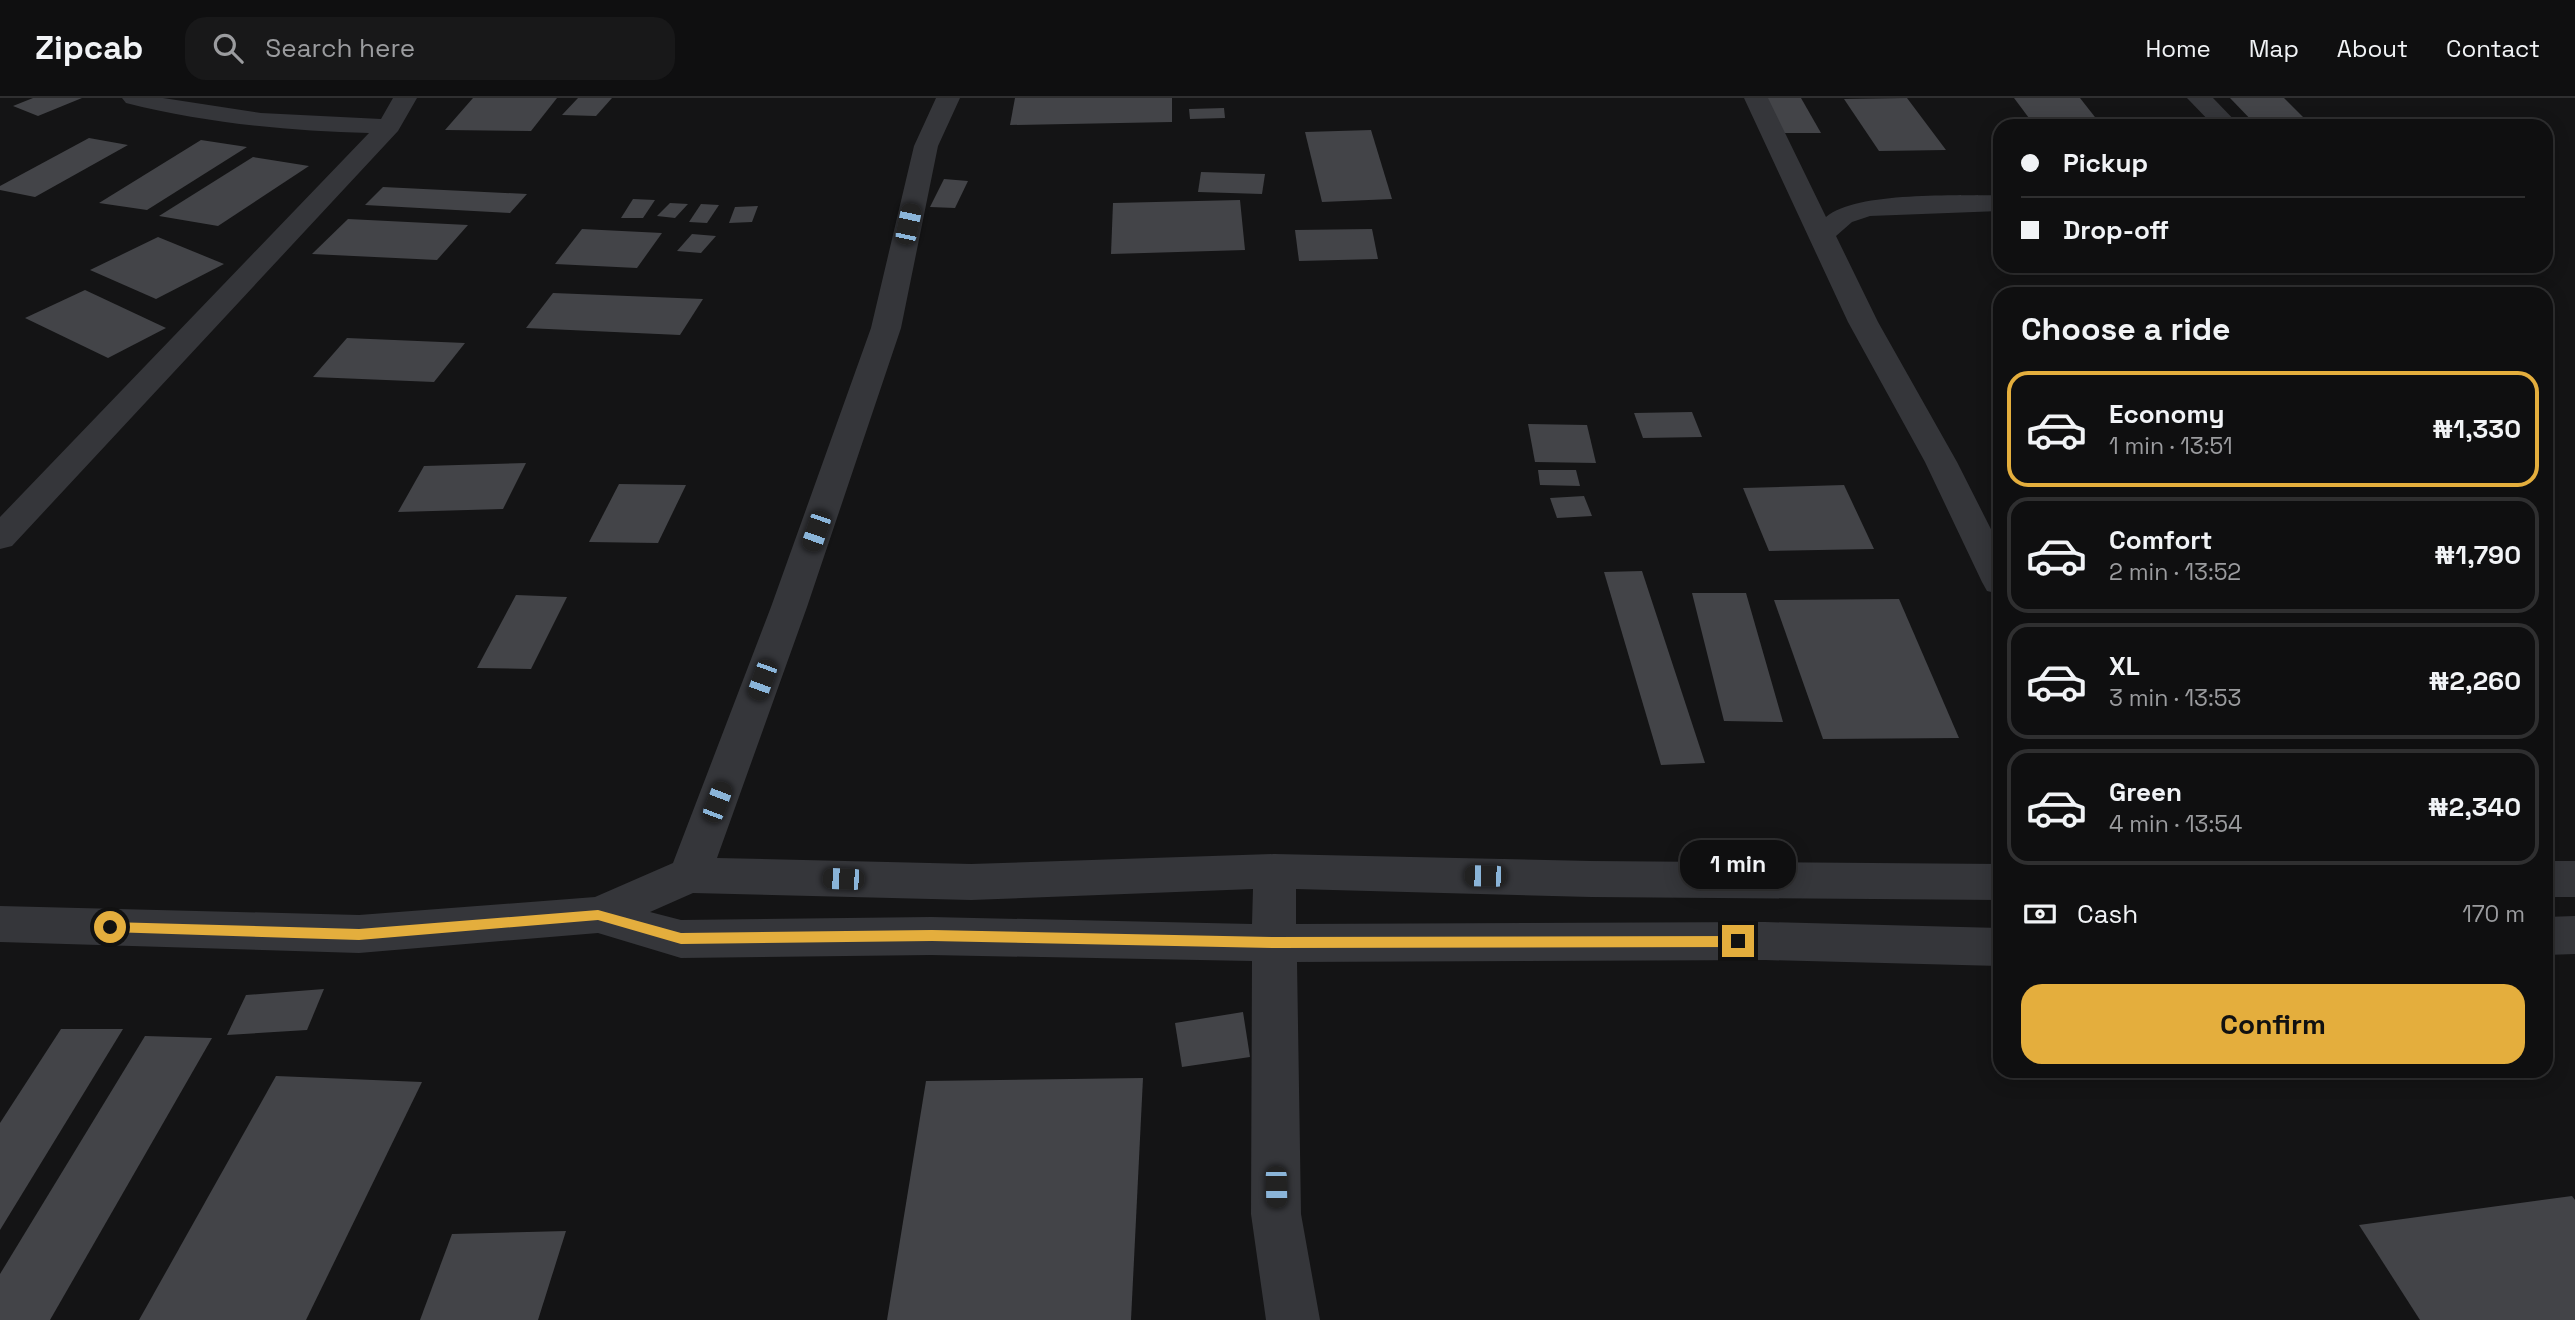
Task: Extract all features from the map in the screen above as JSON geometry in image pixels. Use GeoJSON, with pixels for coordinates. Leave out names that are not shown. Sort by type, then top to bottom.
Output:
{"type":"FeatureCollection","features":[{"type":"Feature","properties":{"kind":"street"},"geometry":{"type":"LineString","coordinates":[[134,98],[174,109],[261,122],[389,126]]}},
{"type":"Feature","properties":{"kind":"street"},"geometry":{"type":"LineString","coordinates":[[0,538],[389,126],[405,98]]}},
{"type":"Feature","properties":{"kind":"street"},"geometry":{"type":"LineString","coordinates":[[690,875],[789,607],[886,328],[926,146],[948,98]]}},
{"type":"Feature","properties":{"kind":"street"},"geometry":{"type":"LineString","coordinates":[[1756,98],[1863,322],[1941,462],[1993,568]]}},
{"type":"Feature","properties":{"kind":"street"},"geometry":{"type":"LineString","coordinates":[[2199,98],[2221,119]]}},
{"type":"Feature","properties":{"kind":"street"},"geometry":{"type":"LineString","coordinates":[[1822,234],[1843,216],[1867,208],[1993,203]]}},
{"type":"Feature","properties":{"kind":"street"},"geometry":{"type":"LineString","coordinates":[[1274,871],[1276,1214],[1293,1320]]}},
{"type":"Feature","properties":{"kind":"street"},"geometry":{"type":"LineString","coordinates":[[0,924],[359,934],[598,915],[690,875],[971,882],[1274,871],[1605,879],[1993,882]]}},
{"type":"Feature","properties":{"kind":"street"},"geometry":{"type":"LineString","coordinates":[[2553,879],[2575,879]]}},
{"type":"Feature","properties":{"kind":"street"},"geometry":{"type":"LineString","coordinates":[[598,915],[681,939],[932,936],[1273,943],[1765,941],[1993,947]]}},
{"type":"Feature","properties":{"kind":"street"},"geometry":{"type":"LineString","coordinates":[[2553,936],[2575,935]]}},
{"type":"Feature","properties":{"kind":"building"},"geometry":{"type":"Polygon","coordinates":[[[33,98],[82,98],[38,116],[13,106],[33,98]]]}},
{"type":"Feature","properties":{"kind":"building"},"geometry":{"type":"Polygon","coordinates":[[[473,98],[557,98],[531,131],[445,130],[473,98]]]}},
{"type":"Feature","properties":{"kind":"building"},"geometry":{"type":"Polygon","coordinates":[[[578,98],[612,98],[596,116],[562,115],[578,98]]]}},
{"type":"Feature","properties":{"kind":"building"},"geometry":{"type":"Polygon","coordinates":[[[1015,98],[1172,98],[1172,122],[1010,125],[1015,98]]]}},
{"type":"Feature","properties":{"kind":"building"},"geometry":{"type":"Polygon","coordinates":[[[1762,98],[1801,98],[1821,133],[1781,133],[1762,98]]]}},
{"type":"Feature","properties":{"kind":"building"},"geometry":{"type":"Polygon","coordinates":[[[1907,98],[1946,150],[1879,151],[1844,99],[1907,98]]]}},
{"type":"Feature","properties":{"kind":"building"},"geometry":{"type":"Polygon","coordinates":[[[2014,98],[2080,98],[2096,119],[2030,119],[2014,98]]]}},
{"type":"Feature","properties":{"kind":"building"},"geometry":{"type":"Polygon","coordinates":[[[2230,98],[2284,98],[2305,119],[2250,119],[2230,98]]]}},
{"type":"Feature","properties":{"kind":"building"},"geometry":{"type":"Polygon","coordinates":[[[1224,108],[1225,118],[1190,119],[1189,109],[1224,108]]]}},
{"type":"Feature","properties":{"kind":"building"},"geometry":{"type":"Polygon","coordinates":[[[2496,118],[2497,119],[2315,119],[2496,118]]]}},
{"type":"Feature","properties":{"kind":"building"},"geometry":{"type":"Polygon","coordinates":[[[1371,130],[1392,199],[1322,202],[1305,132],[1371,130]]]}},
{"type":"Feature","properties":{"kind":"building"},"geometry":{"type":"Polygon","coordinates":[[[89,138],[128,145],[35,197],[0,190],[0,186],[89,138]]]}},
{"type":"Feature","properties":{"kind":"building"},"geometry":{"type":"Polygon","coordinates":[[[201,140],[247,147],[147,210],[99,203],[201,140]]]}},
{"type":"Feature","properties":{"kind":"building"},"geometry":{"type":"Polygon","coordinates":[[[253,157],[309,166],[218,226],[159,216],[253,157]]]}},
{"type":"Feature","properties":{"kind":"building"},"geometry":{"type":"Polygon","coordinates":[[[1201,172],[1265,174],[1262,194],[1198,192],[1201,172]]]}},
{"type":"Feature","properties":{"kind":"building"},"geometry":{"type":"Polygon","coordinates":[[[944,179],[968,181],[955,208],[930,207],[944,179]]]}},
{"type":"Feature","properties":{"kind":"building"},"geometry":{"type":"Polygon","coordinates":[[[383,187],[527,194],[510,213],[365,205],[383,187]]]}},
{"type":"Feature","properties":{"kind":"building"},"geometry":{"type":"Polygon","coordinates":[[[633,199],[655,200],[643,218],[621,218],[633,199]]]}},
{"type":"Feature","properties":{"kind":"building"},"geometry":{"type":"Polygon","coordinates":[[[1240,200],[1245,250],[1111,254],[1113,203],[1240,200]]]}},
{"type":"Feature","properties":{"kind":"building"},"geometry":{"type":"Polygon","coordinates":[[[670,203],[688,204],[675,218],[657,216],[670,203]]]}},
{"type":"Feature","properties":{"kind":"building"},"geometry":{"type":"Polygon","coordinates":[[[701,204],[719,205],[707,223],[689,222],[701,204]]]}},
{"type":"Feature","properties":{"kind":"building"},"geometry":{"type":"Polygon","coordinates":[[[758,206],[752,222],[729,223],[735,207],[758,206]]]}},
{"type":"Feature","properties":{"kind":"building"},"geometry":{"type":"Polygon","coordinates":[[[348,219],[468,225],[437,260],[312,254],[348,219]]]}},
{"type":"Feature","properties":{"kind":"building"},"geometry":{"type":"Polygon","coordinates":[[[582,229],[662,233],[637,268],[555,264],[582,229]]]}},
{"type":"Feature","properties":{"kind":"building"},"geometry":{"type":"Polygon","coordinates":[[[1372,229],[1378,259],[1299,261],[1295,230],[1372,229]]]}},
{"type":"Feature","properties":{"kind":"building"},"geometry":{"type":"Polygon","coordinates":[[[692,234],[716,236],[701,253],[677,251],[692,234]]]}},
{"type":"Feature","properties":{"kind":"building"},"geometry":{"type":"Polygon","coordinates":[[[158,237],[224,264],[156,299],[90,270],[158,237]]]}},
{"type":"Feature","properties":{"kind":"building"},"geometry":{"type":"Polygon","coordinates":[[[85,290],[166,328],[108,358],[25,318],[85,290]]]}},
{"type":"Feature","properties":{"kind":"building"},"geometry":{"type":"Polygon","coordinates":[[[553,293],[703,299],[680,335],[526,328],[553,293]]]}},
{"type":"Feature","properties":{"kind":"building"},"geometry":{"type":"Polygon","coordinates":[[[347,338],[465,343],[434,382],[313,377],[347,338]]]}},
{"type":"Feature","properties":{"kind":"building"},"geometry":{"type":"Polygon","coordinates":[[[1692,412],[1702,437],[1643,438],[1634,413],[1692,412]]]}},
{"type":"Feature","properties":{"kind":"building"},"geometry":{"type":"Polygon","coordinates":[[[1528,424],[1587,425],[1596,463],[1535,462],[1528,424]]]}},
{"type":"Feature","properties":{"kind":"building"},"geometry":{"type":"Polygon","coordinates":[[[526,463],[503,509],[398,512],[424,466],[526,463]]]}},
{"type":"Feature","properties":{"kind":"building"},"geometry":{"type":"Polygon","coordinates":[[[1538,470],[1576,470],[1580,486],[1540,485],[1538,470]]]}},
{"type":"Feature","properties":{"kind":"building"},"geometry":{"type":"Polygon","coordinates":[[[619,484],[686,485],[658,543],[589,542],[619,484]]]}},
{"type":"Feature","properties":{"kind":"building"},"geometry":{"type":"Polygon","coordinates":[[[1844,485],[1874,549],[1769,551],[1743,488],[1844,485]]]}},
{"type":"Feature","properties":{"kind":"building"},"geometry":{"type":"Polygon","coordinates":[[[1584,496],[1592,516],[1557,518],[1550,498],[1584,496]]]}},
{"type":"Feature","properties":{"kind":"building"},"geometry":{"type":"Polygon","coordinates":[[[1642,571],[1705,763],[1661,765],[1604,572],[1642,571]]]}},
{"type":"Feature","properties":{"kind":"building"},"geometry":{"type":"Polygon","coordinates":[[[1692,593],[1746,593],[1783,722],[1724,721],[1692,593]]]}},
{"type":"Feature","properties":{"kind":"building"},"geometry":{"type":"Polygon","coordinates":[[[516,595],[567,597],[531,669],[477,668],[516,595]]]}},
{"type":"Feature","properties":{"kind":"building"},"geometry":{"type":"Polygon","coordinates":[[[1899,599],[1959,738],[1823,739],[1774,600],[1899,599]]]}},
{"type":"Feature","properties":{"kind":"building"},"geometry":{"type":"Polygon","coordinates":[[[324,989],[307,1030],[227,1035],[246,995],[324,989]]]}},
{"type":"Feature","properties":{"kind":"building"},"geometry":{"type":"Polygon","coordinates":[[[1243,1012],[1250,1057],[1182,1067],[1175,1023],[1243,1012]]]}},
{"type":"Feature","properties":{"kind":"building"},"geometry":{"type":"Polygon","coordinates":[[[61,1029],[123,1029],[0,1230],[0,1123],[61,1029]]]}},
{"type":"Feature","properties":{"kind":"building"},"geometry":{"type":"Polygon","coordinates":[[[145,1036],[212,1038],[50,1320],[0,1320],[0,1274],[145,1036]]]}},
{"type":"Feature","properties":{"kind":"building"},"geometry":{"type":"Polygon","coordinates":[[[276,1076],[422,1082],[306,1320],[139,1320],[276,1076]]]}},
{"type":"Feature","properties":{"kind":"building"},"geometry":{"type":"Polygon","coordinates":[[[1143,1078],[1131,1320],[887,1320],[926,1081],[1143,1078]]]}},
{"type":"Feature","properties":{"kind":"building"},"geometry":{"type":"Polygon","coordinates":[[[2572,1196],[2575,1200],[2575,1320],[2420,1320],[2359,1225],[2572,1196]]]}},
{"type":"Feature","properties":{"kind":"building"},"geometry":{"type":"Polygon","coordinates":[[[566,1231],[538,1320],[420,1320],[452,1234],[566,1231]]]}},
{"type":"Feature","properties":{"kind":"route"},"geometry":{"type":"LineString","coordinates":[[110,927],[359,934],[598,915],[681,939],[932,936],[1273,943],[1738,941]]}}]}
